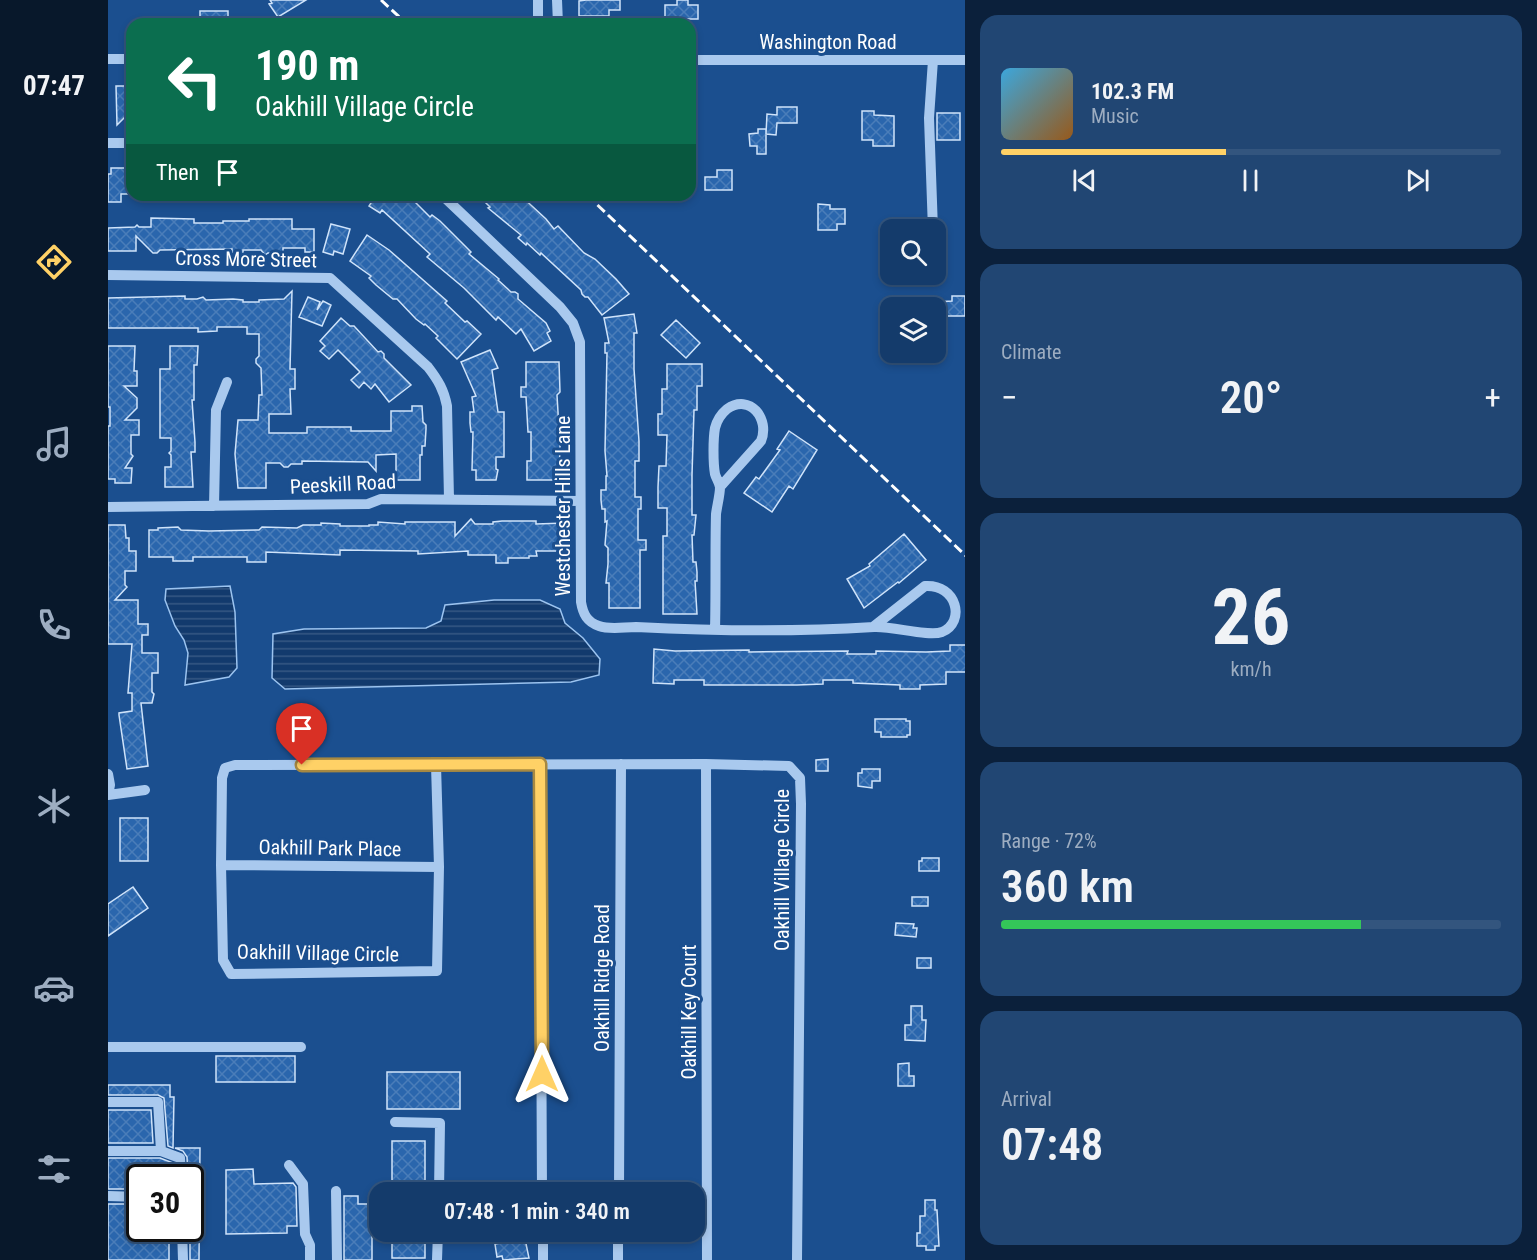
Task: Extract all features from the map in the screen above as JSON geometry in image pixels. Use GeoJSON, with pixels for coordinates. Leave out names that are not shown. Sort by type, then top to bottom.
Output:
{"type":"FeatureCollection","features":[{"type":"Feature","properties":{"kind":"street"},"geometry":{"type":"LineString","coordinates":[[538,0],[538,18]]}},
{"type":"Feature","properties":{"kind":"street"},"geometry":{"type":"LineString","coordinates":[[557,0],[558,18]]}},
{"type":"Feature","properties":{"kind":"street"},"geometry":{"type":"LineString","coordinates":[[108,59],[126,59]]}},
{"type":"Feature","properties":{"kind":"street","name":"Washington Road"},"geometry":{"type":"LineString","coordinates":[[696,60],[965,60]]}},
{"type":"Feature","properties":{"kind":"street"},"geometry":{"type":"LineString","coordinates":[[933,60],[929,118],[933,219]]}},
{"type":"Feature","properties":{"kind":"street"},"geometry":{"type":"LineString","coordinates":[[108,143],[126,143]]}},
{"type":"Feature","properties":{"kind":"street","name":"Westchester Hills Lane"},"geometry":{"type":"LineString","coordinates":[[448,201],[560,307],[577,332],[580,342],[581,602],[586,618],[602,627],[715,630],[846,630],[873,627],[936,634],[951,627],[956,614],[956,605],[945,589],[939,586],[926,586],[873,627]]}},
{"type":"Feature","properties":{"kind":"street","name":"Cross More Street"},"geometry":{"type":"LineString","coordinates":[[108,275],[330,278],[428,368],[444,392],[447,406],[449,499]]}},
{"type":"Feature","properties":{"kind":"street"},"geometry":{"type":"LineString","coordinates":[[214,506],[216,410],[227,382]]}},
{"type":"Feature","properties":{"kind":"street"},"geometry":{"type":"LineString","coordinates":[[715,630],[716,512],[720,487],[715,473],[716,424],[720,416],[732,406],[746,405],[761,417],[764,424],[763,436],[720,487]]}},
{"type":"Feature","properties":{"kind":"street","name":"Peeskill Road"},"geometry":{"type":"LineString","coordinates":[[108,507],[368,504],[381,499],[580,501]]}},
{"type":"Feature","properties":{"kind":"street"},"geometry":{"type":"LineString","coordinates":[[540,764],[542,1182]]}},
{"type":"Feature","properties":{"kind":"street","name":"Oakhill Village Circle"},"geometry":{"type":"LineString","coordinates":[[436,765],[439,867],[437,971],[231,974],[223,960],[221,865],[222,777],[225,768],[229,766],[540,764],[789,766],[800,778],[797,1260]]}},
{"type":"Feature","properties":{"kind":"street","name":"Oakhill Ridge Road"},"geometry":{"type":"LineString","coordinates":[[619,1182],[621,764]]}},
{"type":"Feature","properties":{"kind":"street","name":"Oakhill Key Court"},"geometry":{"type":"LineString","coordinates":[[706,764],[707,1260]]}},
{"type":"Feature","properties":{"kind":"street"},"geometry":{"type":"LineString","coordinates":[[108,774],[110,785],[108,795],[144,790]]}},
{"type":"Feature","properties":{"kind":"street","name":"Oakhill Park Place"},"geometry":{"type":"LineString","coordinates":[[221,865],[439,867]]}},
{"type":"Feature","properties":{"kind":"street"},"geometry":{"type":"LineString","coordinates":[[108,1047],[301,1047]]}},
{"type":"Feature","properties":{"kind":"street"},"geometry":{"type":"LineString","coordinates":[[108,1102],[158,1102],[161,1151]]}},
{"type":"Feature","properties":{"kind":"street"},"geometry":{"type":"LineString","coordinates":[[395,1122],[440,1123],[439,1182]]}},
{"type":"Feature","properties":{"kind":"street"},"geometry":{"type":"LineString","coordinates":[[108,1151],[161,1151],[180,1158],[180,1164]]}},
{"type":"Feature","properties":{"kind":"street"},"geometry":{"type":"LineString","coordinates":[[289,1165],[303,1184],[305,1234],[310,1245],[310,1260]]}},
{"type":"Feature","properties":{"kind":"street"},"geometry":{"type":"LineString","coordinates":[[336,1191],[337,1260]]}},
{"type":"Feature","properties":{"kind":"street"},"geometry":{"type":"LineString","coordinates":[[108,1197],[126,1197]]}},
{"type":"Feature","properties":{"kind":"street"},"geometry":{"type":"LineString","coordinates":[[182,1242],[183,1260]]}},
{"type":"Feature","properties":{"kind":"street"},"geometry":{"type":"LineString","coordinates":[[437,1260],[438,1242]]}},
{"type":"Feature","properties":{"kind":"street"},"geometry":{"type":"LineString","coordinates":[[543,1242],[543,1260]]}},
{"type":"Feature","properties":{"kind":"street"},"geometry":{"type":"LineString","coordinates":[[618,1242],[618,1260]]}},
{"type":"Feature","properties":{"kind":"water"},"geometry":{"type":"Polygon","coordinates":[[[230,586],[235,612],[237,668],[229,677],[185,685],[188,653],[165,600],[166,589],[230,586]]]}},
{"type":"Feature","properties":{"kind":"water"},"geometry":{"type":"Polygon","coordinates":[[[494,600],[540,600],[560,609],[565,623],[583,638],[600,659],[599,675],[571,682],[285,689],[272,678],[273,634],[304,629],[426,628],[441,621],[445,605],[494,600]]]}},
{"type":"Feature","properties":{"kind":"building"},"geometry":{"type":"Polygon","coordinates":[[[270,0],[306,0],[278,17],[269,4],[272,3],[270,0]]]}},
{"type":"Feature","properties":{"kind":"building"},"geometry":{"type":"Polygon","coordinates":[[[620,0],[620,10],[609,10],[609,16],[579,16],[579,1],[620,0]]]}},
{"type":"Feature","properties":{"kind":"building"},"geometry":{"type":"Polygon","coordinates":[[[677,0],[688,0],[688,5],[698,5],[698,19],[665,18],[665,5],[677,5],[677,0]]]}},
{"type":"Feature","properties":{"kind":"building"},"geometry":{"type":"Polygon","coordinates":[[[200,11],[228,11],[228,18],[200,18],[200,11]]]}},
{"type":"Feature","properties":{"kind":"building"},"geometry":{"type":"Polygon","coordinates":[[[116,86],[126,86],[126,117],[117,125],[116,86]]]}},
{"type":"Feature","properties":{"kind":"building"},"geometry":{"type":"Polygon","coordinates":[[[777,107],[797,107],[797,123],[777,123],[776,135],[766,134],[767,114],[777,115],[777,107]]]}},
{"type":"Feature","properties":{"kind":"building"},"geometry":{"type":"Polygon","coordinates":[[[862,111],[874,111],[874,115],[894,116],[894,146],[873,146],[873,140],[862,140],[862,111]]]}},
{"type":"Feature","properties":{"kind":"building"},"geometry":{"type":"Polygon","coordinates":[[[937,113],[960,113],[960,140],[937,140],[937,113]]]}},
{"type":"Feature","properties":{"kind":"building"},"geometry":{"type":"Polygon","coordinates":[[[758,129],[766,129],[766,154],[757,154],[757,146],[750,146],[749,134],[758,133],[758,129]]]}},
{"type":"Feature","properties":{"kind":"building"},"geometry":{"type":"Polygon","coordinates":[[[111,168],[126,168],[126,194],[121,194],[121,202],[108,202],[108,174],[111,174],[111,168]]]}},
{"type":"Feature","properties":{"kind":"building"},"geometry":{"type":"Polygon","coordinates":[[[717,170],[732,170],[732,190],[705,190],[705,177],[717,177],[717,170]]]}},
{"type":"Feature","properties":{"kind":"building"},"geometry":{"type":"Polygon","coordinates":[[[372,201],[414,201],[430,217],[432,215],[440,221],[471,252],[469,254],[511,292],[518,294],[518,299],[546,323],[551,341],[534,351],[521,329],[516,334],[498,317],[496,320],[464,288],[427,257],[430,254],[382,210],[380,213],[369,206],[372,201]]]}},
{"type":"Feature","properties":{"kind":"building"},"geometry":{"type":"Polygon","coordinates":[[[484,201],[526,201],[554,229],[558,226],[584,253],[595,259],[629,294],[602,315],[588,297],[582,294],[581,290],[541,253],[540,255],[518,238],[521,235],[488,208],[490,207],[484,201]]]}},
{"type":"Feature","properties":{"kind":"building"},"geometry":{"type":"Polygon","coordinates":[[[818,204],[830,205],[830,209],[845,209],[845,224],[837,224],[837,230],[818,230],[818,204]]]}},
{"type":"Feature","properties":{"kind":"building"},"geometry":{"type":"Polygon","coordinates":[[[151,218],[194,219],[194,223],[292,219],[292,229],[314,229],[314,252],[305,252],[305,248],[283,248],[283,253],[265,255],[261,250],[243,250],[243,255],[232,255],[232,249],[160,250],[153,253],[136,236],[136,251],[108,251],[108,228],[137,225],[151,227],[151,218]]]}},
{"type":"Feature","properties":{"kind":"building"},"geometry":{"type":"Polygon","coordinates":[[[331,224],[350,229],[343,254],[334,251],[333,255],[323,252],[331,224]]]}},
{"type":"Feature","properties":{"kind":"building"},"geometry":{"type":"Polygon","coordinates":[[[367,235],[389,250],[447,301],[445,303],[465,322],[467,321],[481,334],[457,359],[425,324],[416,319],[397,299],[393,299],[376,285],[369,278],[371,276],[350,261],[367,235]]]}},
{"type":"Feature","properties":{"kind":"building"},"geometry":{"type":"Polygon","coordinates":[[[292,291],[290,369],[295,369],[295,389],[290,389],[291,414],[269,414],[269,433],[307,433],[307,427],[351,427],[351,431],[391,431],[391,411],[412,411],[412,406],[422,406],[426,429],[425,446],[422,446],[422,455],[420,455],[420,480],[396,480],[396,454],[376,455],[376,471],[368,462],[302,461],[302,464],[291,464],[288,467],[280,463],[266,463],[266,488],[238,488],[235,454],[238,420],[258,420],[259,395],[262,395],[261,368],[256,363],[259,356],[259,334],[247,334],[247,327],[217,327],[217,331],[198,332],[198,328],[108,328],[108,298],[185,296],[185,299],[203,297],[206,300],[233,299],[243,300],[243,302],[259,302],[259,300],[284,299],[292,291]]]}},
{"type":"Feature","properties":{"kind":"building"},"geometry":{"type":"Polygon","coordinates":[[[952,296],[965,296],[965,316],[946,316],[946,301],[952,301],[952,296]]]}},
{"type":"Feature","properties":{"kind":"building"},"geometry":{"type":"Polygon","coordinates":[[[308,297],[320,302],[317,310],[323,301],[331,305],[322,326],[299,317],[308,297]]]}},
{"type":"Feature","properties":{"kind":"building"},"geometry":{"type":"Polygon","coordinates":[[[634,314],[637,333],[634,333],[634,369],[639,441],[639,461],[635,461],[635,497],[641,497],[641,509],[638,509],[638,540],[646,540],[646,550],[640,550],[640,608],[609,608],[609,583],[606,583],[608,548],[605,545],[607,521],[605,522],[605,509],[602,509],[601,500],[601,490],[606,490],[607,476],[605,451],[607,353],[605,353],[605,343],[609,343],[604,318],[634,314]]]}},
{"type":"Feature","properties":{"kind":"building"},"geometry":{"type":"Polygon","coordinates":[[[341,318],[350,326],[354,326],[378,352],[381,351],[384,358],[411,385],[389,402],[375,384],[371,389],[364,382],[359,388],[351,380],[360,372],[338,350],[329,359],[320,351],[325,346],[320,341],[341,318]]]}},
{"type":"Feature","properties":{"kind":"building"},"geometry":{"type":"Polygon","coordinates":[[[676,320],[700,343],[686,358],[661,335],[676,320]]]}},
{"type":"Feature","properties":{"kind":"building"},"geometry":{"type":"Polygon","coordinates":[[[108,346],[135,346],[134,371],[137,371],[137,386],[124,386],[137,398],[137,408],[125,420],[139,420],[139,435],[131,435],[131,454],[133,456],[125,468],[132,468],[131,483],[115,483],[115,479],[108,479],[110,407],[108,407],[108,346]]]}},
{"type":"Feature","properties":{"kind":"building"},"geometry":{"type":"Polygon","coordinates":[[[170,346],[198,346],[197,365],[194,365],[194,400],[192,400],[195,442],[195,452],[191,452],[193,487],[165,487],[165,467],[171,467],[169,453],[171,438],[160,438],[160,369],[170,369],[170,346]]]}},
{"type":"Feature","properties":{"kind":"building"},"geometry":{"type":"Polygon","coordinates":[[[490,350],[498,368],[492,370],[498,412],[504,412],[504,457],[496,457],[496,469],[498,470],[496,480],[476,480],[476,470],[472,470],[473,432],[471,432],[470,412],[474,412],[472,397],[476,396],[461,362],[490,350]]]}},
{"type":"Feature","properties":{"kind":"building"},"geometry":{"type":"Polygon","coordinates":[[[526,362],[559,362],[560,392],[557,395],[559,480],[527,480],[527,461],[531,461],[531,432],[528,432],[526,397],[521,397],[521,387],[526,387],[526,362]]]}},
{"type":"Feature","properties":{"kind":"building"},"geometry":{"type":"Polygon","coordinates":[[[667,364],[702,364],[702,386],[697,386],[697,410],[694,410],[692,475],[692,515],[696,515],[694,535],[692,535],[693,562],[696,562],[697,572],[697,581],[695,581],[697,614],[663,614],[663,536],[667,536],[667,508],[658,508],[658,487],[659,466],[666,466],[667,435],[658,435],[658,414],[662,414],[662,389],[667,389],[667,364]]]}},
{"type":"Feature","properties":{"kind":"building"},"geometry":{"type":"Polygon","coordinates":[[[789,431],[817,450],[793,489],[789,486],[772,512],[744,493],[756,477],[759,479],[780,450],[777,449],[789,431]]]}},
{"type":"Feature","properties":{"kind":"building"},"geometry":{"type":"Polygon","coordinates":[[[471,519],[475,524],[493,524],[493,522],[502,521],[536,521],[536,524],[565,523],[565,551],[536,551],[537,556],[508,558],[508,563],[496,563],[496,555],[468,555],[468,551],[418,554],[418,551],[340,550],[340,555],[266,552],[266,562],[247,562],[247,557],[193,557],[193,561],[173,561],[173,557],[149,557],[149,530],[158,530],[158,528],[178,527],[181,530],[209,531],[259,530],[262,527],[297,528],[303,525],[321,525],[321,523],[340,524],[340,526],[369,526],[378,525],[378,522],[405,524],[405,522],[455,522],[455,536],[471,519]]]}},
{"type":"Feature","properties":{"kind":"building"},"geometry":{"type":"Polygon","coordinates":[[[108,525],[125,525],[126,538],[129,538],[129,551],[136,551],[136,571],[125,571],[127,587],[115,600],[138,600],[138,624],[148,624],[148,635],[142,635],[142,653],[158,653],[158,673],[152,673],[152,692],[154,694],[152,703],[141,703],[148,766],[127,769],[119,713],[132,711],[132,693],[128,693],[132,644],[108,644],[108,525]]]}},
{"type":"Feature","properties":{"kind":"building"},"geometry":{"type":"Polygon","coordinates":[[[904,534],[926,560],[864,608],[847,579],[870,566],[869,564],[904,534]]]}},
{"type":"Feature","properties":{"kind":"building"},"geometry":{"type":"Polygon","coordinates":[[[950,645],[965,645],[965,672],[946,672],[946,684],[920,685],[920,689],[900,689],[900,685],[853,683],[853,680],[823,680],[823,684],[797,685],[704,685],[704,680],[674,680],[674,684],[653,683],[654,649],[749,650],[749,652],[848,651],[847,654],[876,654],[876,651],[950,651],[950,645]]]}},
{"type":"Feature","properties":{"kind":"building"},"geometry":{"type":"Polygon","coordinates":[[[875,719],[906,719],[910,721],[910,735],[881,737],[881,732],[875,732],[875,719]]]}},
{"type":"Feature","properties":{"kind":"building"},"geometry":{"type":"Polygon","coordinates":[[[828,759],[828,771],[816,771],[816,760],[828,759]]]}},
{"type":"Feature","properties":{"kind":"building"},"geometry":{"type":"Polygon","coordinates":[[[862,769],[880,769],[880,781],[872,781],[872,788],[858,786],[858,773],[862,773],[862,769]]]}},
{"type":"Feature","properties":{"kind":"building"},"geometry":{"type":"Polygon","coordinates":[[[120,818],[148,818],[148,861],[120,861],[120,818]]]}},
{"type":"Feature","properties":{"kind":"building"},"geometry":{"type":"Polygon","coordinates":[[[922,858],[939,858],[939,871],[919,871],[919,861],[922,861],[922,858]]]}},
{"type":"Feature","properties":{"kind":"building"},"geometry":{"type":"Polygon","coordinates":[[[133,887],[148,908],[108,936],[108,904],[133,887]]]}},
{"type":"Feature","properties":{"kind":"building"},"geometry":{"type":"Polygon","coordinates":[[[912,897],[928,897],[928,906],[912,906],[912,897]]]}},
{"type":"Feature","properties":{"kind":"building"},"geometry":{"type":"Polygon","coordinates":[[[896,923],[914,924],[913,928],[917,928],[916,937],[895,935],[896,923]]]}},
{"type":"Feature","properties":{"kind":"building"},"geometry":{"type":"Polygon","coordinates":[[[917,958],[931,958],[931,968],[917,968],[917,958]]]}},
{"type":"Feature","properties":{"kind":"building"},"geometry":{"type":"Polygon","coordinates":[[[911,1006],[922,1006],[922,1020],[926,1020],[925,1041],[905,1040],[905,1025],[911,1025],[911,1006]]]}},
{"type":"Feature","properties":{"kind":"building"},"geometry":{"type":"Polygon","coordinates":[[[216,1056],[295,1056],[295,1082],[216,1082],[216,1056]]]}},
{"type":"Feature","properties":{"kind":"building"},"geometry":{"type":"Polygon","coordinates":[[[909,1063],[909,1076],[914,1076],[914,1086],[898,1086],[898,1064],[909,1063]]]}},
{"type":"Feature","properties":{"kind":"building"},"geometry":{"type":"Polygon","coordinates":[[[387,1072],[460,1072],[460,1109],[387,1109],[387,1072]]]}},
{"type":"Feature","properties":{"kind":"building"},"geometry":{"type":"Polygon","coordinates":[[[108,1085],[170,1085],[170,1097],[174,1097],[173,1148],[168,1146],[164,1098],[158,1095],[108,1095],[108,1085]]]}},
{"type":"Feature","properties":{"kind":"building"},"geometry":{"type":"Polygon","coordinates":[[[108,1110],[151,1110],[153,1143],[108,1143],[108,1110]]]}},
{"type":"Feature","properties":{"kind":"building"},"geometry":{"type":"Polygon","coordinates":[[[392,1141],[425,1141],[425,1182],[392,1182],[392,1141]]]}},
{"type":"Feature","properties":{"kind":"building"},"geometry":{"type":"Polygon","coordinates":[[[175,1148],[200,1148],[200,1164],[187,1164],[187,1157],[183,1151],[175,1148]]]}},
{"type":"Feature","properties":{"kind":"building"},"geometry":{"type":"Polygon","coordinates":[[[108,1158],[160,1158],[173,1163],[126,1164],[126,1189],[108,1189],[108,1158]]]}},
{"type":"Feature","properties":{"kind":"building"},"geometry":{"type":"Polygon","coordinates":[[[253,1169],[254,1184],[293,1183],[296,1187],[297,1226],[287,1226],[287,1233],[226,1234],[226,1170],[253,1169]]]}},
{"type":"Feature","properties":{"kind":"building"},"geometry":{"type":"Polygon","coordinates":[[[344,1196],[358,1196],[358,1204],[369,1204],[369,1242],[372,1242],[372,1260],[344,1260],[344,1196]]]}},
{"type":"Feature","properties":{"kind":"building"},"geometry":{"type":"Polygon","coordinates":[[[925,1200],[935,1200],[935,1210],[937,1210],[939,1246],[935,1246],[935,1250],[926,1250],[926,1246],[917,1246],[920,1216],[925,1216],[925,1200]]]}},
{"type":"Feature","properties":{"kind":"building"},"geometry":{"type":"Polygon","coordinates":[[[108,1204],[126,1204],[126,1242],[169,1242],[169,1260],[108,1260],[108,1204]]]}},
{"type":"Feature","properties":{"kind":"building"},"geometry":{"type":"Polygon","coordinates":[[[190,1242],[199,1242],[199,1260],[190,1260],[190,1242]]]}},
{"type":"Feature","properties":{"kind":"building"},"geometry":{"type":"Polygon","coordinates":[[[392,1242],[425,1242],[425,1258],[392,1258],[392,1242]]]}},
{"type":"Feature","properties":{"kind":"building"},"geometry":{"type":"Polygon","coordinates":[[[526,1242],[529,1258],[503,1260],[502,1256],[497,1257],[495,1244],[526,1242]]]}},
{"type":"Feature","properties":{"kind":"railway"},"geometry":{"type":"LineString","coordinates":[[381,0],[400,18]]}},
{"type":"Feature","properties":{"kind":"railway"},"geometry":{"type":"LineString","coordinates":[[593,201],[965,555]]}},
{"type":"Feature","properties":{"kind":"route"},"geometry":{"type":"LineString","coordinates":[[302,765],[540,764],[542,1074]]}}]}
